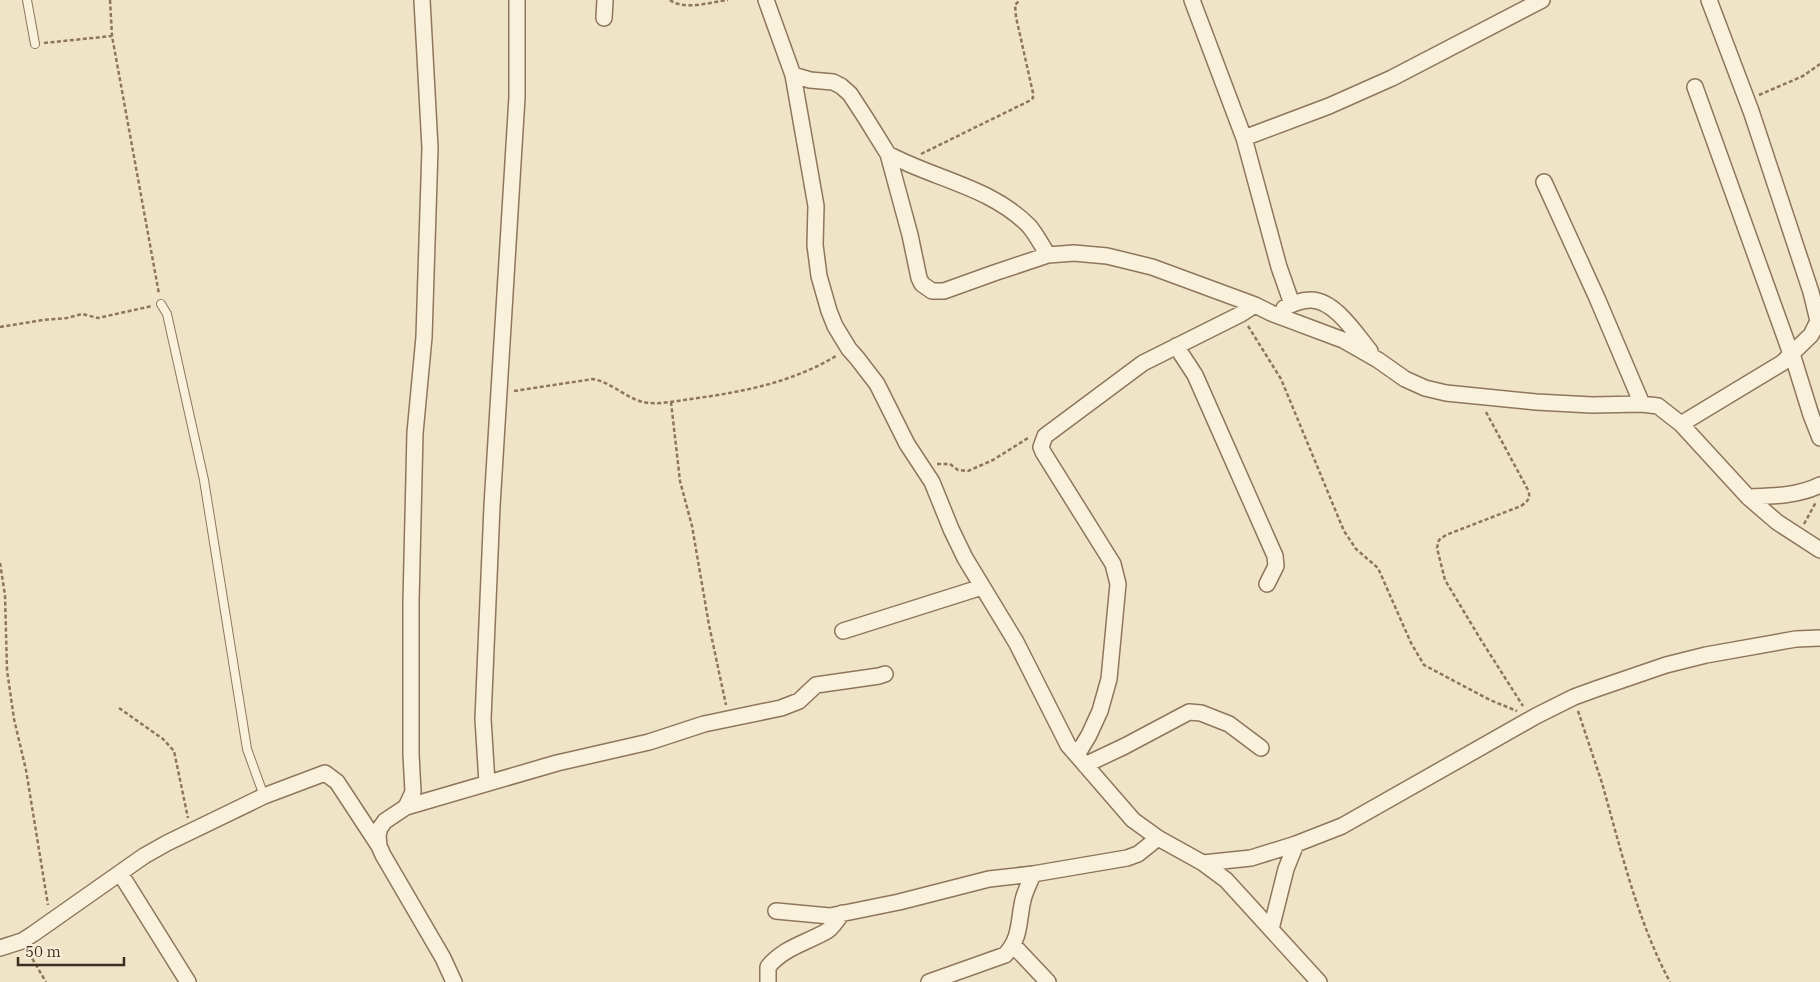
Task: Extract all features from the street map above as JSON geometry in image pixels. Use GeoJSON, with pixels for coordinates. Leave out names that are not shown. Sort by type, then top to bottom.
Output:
{"type":"FeatureCollection","features":[{"type":"Feature","properties":{"kind":"street"},"geometry":{"type":"LineString","coordinates":[[406,807],[412,792],[411,602],[415,452],[424,338],[430,148],[422,0]]}},
{"type":"Feature","properties":{"kind":"street"},"geometry":{"type":"LineString","coordinates":[[487,783],[483,719],[492,506],[517,97],[517,0]]}},
{"type":"Feature","properties":{"kind":"street"},"geometry":{"type":"LineString","coordinates":[[604,18],[605,0]]}},
{"type":"Feature","properties":{"kind":"street"},"geometry":{"type":"LineString","coordinates":[[766,0],[793,75],[816,206],[815,245],[821,286],[835,326],[848,349],[877,384],[902,436],[936,490],[951,529],[965,558],[1016,642],[1068,745],[1133,820],[1158,838],[1203,863],[1226,880],[1319,982]]}},
{"type":"Feature","properties":{"kind":"street"},"geometry":{"type":"LineString","coordinates":[[1192,0],[1244,138],[1279,267],[1292,304]]}},
{"type":"Feature","properties":{"kind":"street"},"geometry":{"type":"LineString","coordinates":[[1244,138],[1328,106],[1392,78],[1542,0]]}},
{"type":"Feature","properties":{"kind":"street"},"geometry":{"type":"LineString","coordinates":[[1681,424],[1782,363],[1810,335],[1818,321],[1811,292],[1751,111],[1708,0]]}},
{"type":"Feature","properties":{"kind":"street"},"geometry":{"type":"LineString","coordinates":[[793,75],[810,80],[834,82],[850,94],[888,154],[910,235],[919,278],[927,289],[932,292],[944,291],[1048,255],[1074,253],[1107,256],[1152,267],[1343,340],[1378,360],[1405,379],[1425,388],[1478,398],[1592,405],[1642,404],[1658,406],[1681,424],[1748,497],[1777,522],[1820,550]]}},
{"type":"Feature","properties":{"kind":"street"},"geometry":{"type":"LineString","coordinates":[[1695,87],[1791,354],[1794,357],[1811,415],[1820,438]]}},
{"type":"Feature","properties":{"kind":"street"},"geometry":{"type":"LineString","coordinates":[[888,154],[904,163],[966,186],[990,198],[1027,224],[1048,255]]}},
{"type":"Feature","properties":{"kind":"street"},"geometry":{"type":"LineString","coordinates":[[1544,182],[1597,298],[1642,404]]}},
{"type":"Feature","properties":{"kind":"street"},"geometry":{"type":"LineString","coordinates":[[1271,313],[1301,300],[1321,301],[1337,312],[1378,360]]}},
{"type":"Feature","properties":{"kind":"street"},"geometry":{"type":"LineString","coordinates":[[1081,760],[1107,687],[1118,584],[1113,564],[1043,452],[1041,447],[1045,436],[1143,363],[1241,314],[1255,305]]}},
{"type":"Feature","properties":{"kind":"street"},"geometry":{"type":"LineString","coordinates":[[1176,346],[1195,374],[1272,548],[1276,566],[1268,584]]}},
{"type":"Feature","properties":{"kind":"street"},"geometry":{"type":"LineString","coordinates":[[1748,497],[1777,496],[1820,485]]}},
{"type":"Feature","properties":{"kind":"street"},"geometry":{"type":"LineString","coordinates":[[843,632],[982,587]]}},
{"type":"Feature","properties":{"kind":"street"},"geometry":{"type":"LineString","coordinates":[[1203,863],[1251,858],[1296,844],[1342,826],[1532,715],[1574,697],[1657,668],[1706,655],[1796,639],[1820,638]]}},
{"type":"Feature","properties":{"kind":"street"},"geometry":{"type":"LineString","coordinates":[[379,846],[378,834],[382,825],[406,807],[557,763],[649,742],[704,724],[790,705],[799,701],[816,685],[885,674]]}},
{"type":"Feature","properties":{"kind":"street"},"geometry":{"type":"LineString","coordinates":[[1081,760],[1125,746],[1188,712],[1201,713],[1228,724],[1261,748]]}},
{"type":"Feature","properties":{"kind":"street"},"geometry":{"type":"LineString","coordinates":[[0,948],[22,940],[51,922],[144,856],[264,796],[325,773],[337,782],[379,846],[454,982]]}},
{"type":"Feature","properties":{"kind":"street"},"geometry":{"type":"LineString","coordinates":[[776,911],[830,916],[842,914],[899,902],[989,879],[1033,874],[1127,858],[1138,854],[1158,838]]}},
{"type":"Feature","properties":{"kind":"street"},"geometry":{"type":"LineString","coordinates":[[1271,929],[1286,869],[1296,844]]}},
{"type":"Feature","properties":{"kind":"street"},"geometry":{"type":"LineString","coordinates":[[120,874],[188,982]]}},
{"type":"Feature","properties":{"kind":"street"},"geometry":{"type":"LineString","coordinates":[[929,982],[994,960],[1005,955],[1014,946],[1023,898],[1033,874]]}},
{"type":"Feature","properties":{"kind":"street"},"geometry":{"type":"LineString","coordinates":[[768,982],[768,967],[774,960],[783,952],[827,931],[842,914]]}},
{"type":"Feature","properties":{"kind":"street"},"geometry":{"type":"LineString","coordinates":[[1014,946],[1048,982]]}},
{"type":"Feature","properties":{"kind":"lane"},"geometry":{"type":"LineString","coordinates":[[27,0],[35,44]]}},
{"type":"Feature","properties":{"kind":"lane"},"geometry":{"type":"LineString","coordinates":[[161,304],[167,314],[204,480],[247,749],[264,796]]}},
{"type":"Feature","properties":{"kind":"path"},"geometry":{"type":"LineString","coordinates":[[0,327],[67,318],[82,314],[98,318],[161,304],[112,36],[110,0]]}},
{"type":"Feature","properties":{"kind":"path"},"geometry":{"type":"LineString","coordinates":[[670,0],[688,5],[728,0]]}},
{"type":"Feature","properties":{"kind":"path"},"geometry":{"type":"LineString","coordinates":[[904,163],[1033,98],[1034,93],[1016,17],[1016,5],[1020,0]]}},
{"type":"Feature","properties":{"kind":"path"},"geometry":{"type":"LineString","coordinates":[[35,44],[112,36]]}},
{"type":"Feature","properties":{"kind":"path"},"geometry":{"type":"LineString","coordinates":[[1751,111],[1757,96],[1803,76],[1820,64]]}},
{"type":"Feature","properties":{"kind":"path"},"geometry":{"type":"LineString","coordinates":[[1241,314],[1281,379],[1344,532],[1356,549],[1378,568],[1418,657],[1430,669],[1456,683],[1504,707],[1532,715]]}},
{"type":"Feature","properties":{"kind":"path"},"geometry":{"type":"LineString","coordinates":[[499,392],[593,379],[603,381],[635,400],[649,403],[671,402],[725,394],[780,382],[818,367],[848,349]]}},
{"type":"Feature","properties":{"kind":"path"},"geometry":{"type":"LineString","coordinates":[[1478,398],[1516,466],[1528,490],[1529,498],[1521,506],[1446,535],[1439,540],[1437,548],[1445,580],[1485,648],[1532,715]]}},
{"type":"Feature","properties":{"kind":"path"},"geometry":{"type":"LineString","coordinates":[[671,402],[680,481],[692,526],[709,624],[729,718]]}},
{"type":"Feature","properties":{"kind":"path"},"geometry":{"type":"LineString","coordinates":[[920,463],[950,464],[958,470],[968,471],[993,460],[1028,438],[1045,436]]}},
{"type":"Feature","properties":{"kind":"path"},"geometry":{"type":"LineString","coordinates":[[1797,536],[1820,495]]}},
{"type":"Feature","properties":{"kind":"path"},"geometry":{"type":"LineString","coordinates":[[0,563],[4,594],[7,670],[14,719],[27,779],[51,922]]}},
{"type":"Feature","properties":{"kind":"path"},"geometry":{"type":"LineString","coordinates":[[1574,697],[1629,880],[1662,968],[1670,982]]}},
{"type":"Feature","properties":{"kind":"path"},"geometry":{"type":"LineString","coordinates":[[119,708],[163,739],[174,751],[191,832]]}},
{"type":"Feature","properties":{"kind":"path"},"geometry":{"type":"LineString","coordinates":[[22,940],[46,982]]}}]}
